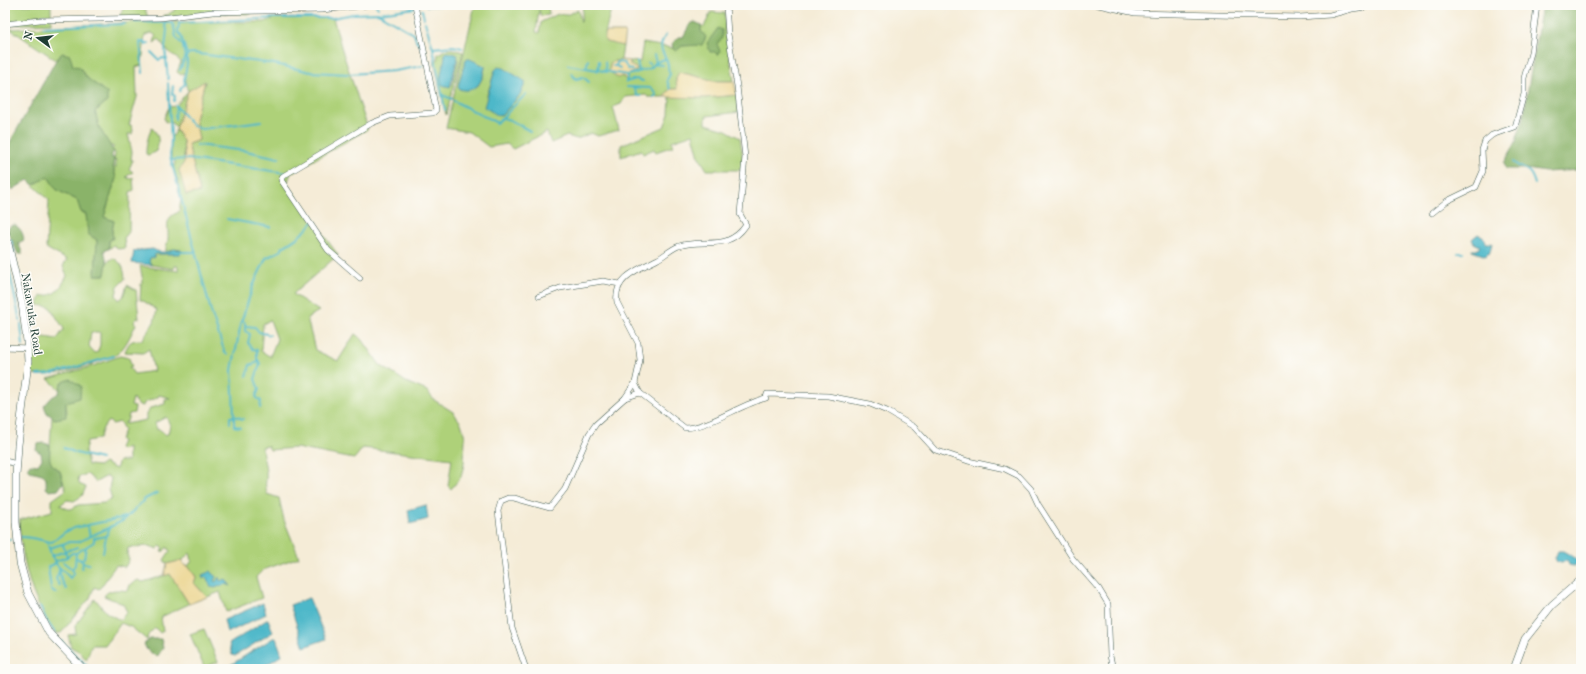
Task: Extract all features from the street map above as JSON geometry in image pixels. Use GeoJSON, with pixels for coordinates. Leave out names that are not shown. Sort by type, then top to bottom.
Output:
{"type":"FeatureCollection","features":[{"type":"Feature","properties":{"kind":"main road","name":"Nakawuka Road"},"geometry":{"type":"LineString","coordinates":[[5,231],[22,303],[28,348],[26,394],[17,464],[17,546],[20,563],[28,593],[49,633],[83,669]]}},
{"type":"Feature","properties":{"kind":"main road"},"geometry":{"type":"LineString","coordinates":[[1514,669],[1525,639],[1552,605],[1581,580]]}},
{"type":"Feature","properties":{"kind":"street"},"geometry":{"type":"LineString","coordinates":[[5,24],[40,20],[160,18],[213,12],[322,10],[367,5]]}},
{"type":"Feature","properties":{"kind":"street"},"geometry":{"type":"LineString","coordinates":[[360,278],[328,250],[281,180],[283,176],[372,123],[390,116],[433,113],[436,110],[415,5]]}},
{"type":"Feature","properties":{"kind":"street"},"geometry":{"type":"LineString","coordinates":[[526,669],[512,628],[498,511],[499,504],[504,499],[514,498],[550,508],[565,488],[586,441],[596,424],[625,398],[635,383],[640,360],[638,343],[617,302],[616,295],[620,284],[636,270],[678,247],[727,242],[740,233],[746,225],[740,214],[744,157],[738,86],[728,34],[726,5]]}},
{"type":"Feature","properties":{"kind":"street"},"geometry":{"type":"LineString","coordinates":[[1098,5],[1135,13],[1300,17],[1330,15],[1352,9],[1382,5]]}},
{"type":"Feature","properties":{"kind":"street"},"geometry":{"type":"LineString","coordinates":[[1432,213],[1447,201],[1476,186],[1483,171],[1482,150],[1486,141],[1492,135],[1515,127],[1524,94],[1524,78],[1531,53],[1537,5]]}},
{"type":"Feature","properties":{"kind":"street"},"geometry":{"type":"LineString","coordinates":[[539,296],[560,288],[603,281],[620,284]]}},
{"type":"Feature","properties":{"kind":"street"},"geometry":{"type":"LineString","coordinates":[[5,347],[28,348]]}},
{"type":"Feature","properties":{"kind":"street"},"geometry":{"type":"LineString","coordinates":[[635,383],[640,393],[685,428],[695,427],[747,404],[766,398],[767,394],[828,396],[870,404],[887,411],[914,427],[935,450],[981,465],[1005,469],[1019,476],[1031,489],[1038,504],[1073,559],[1099,589],[1108,604],[1110,656],[1113,669]]}},
{"type":"Feature","properties":{"kind":"street"},"geometry":{"type":"LineString","coordinates":[[625,398],[640,393]]}},
{"type":"Feature","properties":{"kind":"street"},"geometry":{"type":"LineString","coordinates":[[5,461],[17,464]]}},
{"type":"Feature","properties":{"kind":"green space"},"geometry":{"type":"Polygon","coordinates":[[[5,5],[51,5],[51,23],[5,25],[5,5]]]}},
{"type":"Feature","properties":{"kind":"green space"},"geometry":{"type":"Polygon","coordinates":[[[124,5],[144,5],[148,18],[119,19],[124,5]]]}},
{"type":"Feature","properties":{"kind":"green space"},"geometry":{"type":"Polygon","coordinates":[[[173,5],[250,5],[251,14],[218,13],[196,17],[164,19],[164,15],[167,15],[175,10],[173,5]]]}},
{"type":"Feature","properties":{"kind":"green space"},"geometry":{"type":"Polygon","coordinates":[[[475,5],[539,5],[539,9],[544,5],[548,5],[549,15],[541,16],[539,10],[536,32],[539,33],[541,22],[558,14],[566,15],[578,10],[581,22],[583,5],[612,5],[604,38],[607,42],[623,46],[621,60],[611,62],[609,71],[627,79],[628,75],[637,69],[630,65],[630,61],[640,62],[643,43],[673,49],[692,45],[701,31],[701,25],[704,27],[711,12],[725,13],[725,31],[734,81],[715,81],[679,72],[676,79],[677,89],[670,89],[664,97],[648,97],[646,95],[625,97],[621,104],[613,107],[619,130],[598,136],[591,133],[577,139],[567,136],[551,143],[547,132],[513,149],[507,144],[489,147],[469,132],[446,128],[475,5]],[[466,59],[458,86],[478,86],[484,74],[485,67],[466,59]],[[495,70],[486,98],[502,115],[520,95],[495,70]]]}},
{"type":"Feature","properties":{"kind":"green space"},"geometry":{"type":"Polygon","coordinates":[[[1542,5],[1581,5],[1581,170],[1545,172],[1527,169],[1506,169],[1504,163],[1515,144],[1523,119],[1542,5]]]}},
{"type":"Feature","properties":{"kind":"green space"},"geometry":{"type":"Polygon","coordinates":[[[275,18],[333,18],[368,129],[291,173],[287,184],[338,255],[293,294],[319,311],[307,318],[315,350],[338,361],[355,334],[362,339],[380,365],[406,382],[427,391],[434,400],[453,412],[461,423],[465,437],[464,464],[461,477],[451,489],[448,486],[452,459],[363,448],[354,459],[296,448],[270,450],[268,446],[262,447],[266,469],[267,494],[279,498],[284,520],[299,557],[263,570],[256,577],[262,598],[226,612],[220,592],[207,597],[194,583],[196,577],[188,566],[192,561],[190,553],[183,560],[167,564],[164,560],[170,551],[167,547],[161,552],[163,548],[160,546],[157,549],[149,546],[128,548],[127,554],[129,560],[125,567],[116,565],[99,589],[94,587],[90,598],[61,633],[55,633],[46,620],[33,593],[22,550],[19,520],[52,511],[52,500],[66,490],[60,471],[53,466],[49,459],[52,417],[55,419],[67,413],[62,393],[48,379],[93,366],[120,356],[129,358],[132,367],[129,367],[134,374],[154,371],[149,349],[143,353],[125,352],[131,342],[135,340],[142,340],[154,322],[157,310],[140,300],[141,284],[143,281],[140,266],[178,271],[178,266],[175,266],[174,269],[152,265],[148,261],[155,254],[174,254],[170,251],[166,252],[166,247],[168,241],[168,223],[174,214],[179,212],[181,199],[178,189],[179,183],[173,168],[175,163],[174,160],[171,160],[171,136],[174,135],[176,129],[183,141],[186,195],[200,192],[188,144],[199,140],[195,119],[205,82],[188,91],[184,73],[181,75],[177,72],[181,62],[165,48],[159,39],[154,43],[156,36],[152,33],[145,35],[142,65],[136,67],[137,97],[129,125],[131,125],[133,130],[132,134],[128,134],[132,152],[131,160],[133,160],[129,169],[133,172],[126,177],[130,179],[133,177],[134,190],[130,192],[129,232],[124,238],[125,248],[118,249],[114,245],[109,249],[109,241],[113,238],[112,231],[114,221],[104,217],[116,178],[113,166],[116,168],[116,160],[114,162],[115,153],[112,149],[114,147],[110,145],[103,137],[95,111],[99,109],[107,93],[87,78],[80,67],[73,66],[62,53],[56,60],[10,29],[137,22],[265,22],[275,18]],[[270,320],[263,324],[261,351],[271,357],[277,339],[270,320]],[[159,395],[158,397],[144,403],[143,406],[138,405],[133,398],[131,406],[135,407],[134,413],[129,414],[125,424],[146,420],[146,414],[151,408],[165,404],[165,399],[170,398],[159,395]],[[166,417],[155,423],[157,430],[159,429],[165,434],[164,435],[168,434],[170,425],[166,417]],[[108,421],[103,428],[99,439],[87,441],[85,451],[88,465],[100,466],[104,463],[116,469],[119,461],[128,461],[128,447],[122,450],[119,448],[124,430],[120,422],[113,424],[108,421]],[[87,474],[78,477],[79,484],[86,487],[82,496],[74,501],[67,500],[60,505],[71,509],[78,505],[104,503],[112,499],[109,489],[111,479],[107,476],[96,482],[87,474]]]}},
{"type":"Feature","properties":{"kind":"green space"},"geometry":{"type":"Polygon","coordinates":[[[695,22],[701,25],[701,31],[706,37],[702,45],[682,46],[676,51],[673,49],[672,44],[678,37],[683,37],[690,24],[695,22]]]}},
{"type":"Feature","properties":{"kind":"green space"},"geometry":{"type":"Polygon","coordinates":[[[718,28],[722,30],[722,38],[717,44],[720,51],[718,55],[715,52],[710,52],[707,43],[718,28]]]}},
{"type":"Feature","properties":{"kind":"green space"},"geometry":{"type":"Polygon","coordinates":[[[452,49],[463,52],[446,115],[434,62],[437,61],[438,54],[445,50],[452,49]],[[445,54],[445,61],[440,80],[452,85],[458,60],[445,54]]]}},
{"type":"Feature","properties":{"kind":"green space"},"geometry":{"type":"Polygon","coordinates":[[[62,53],[70,55],[73,66],[80,67],[87,78],[107,93],[107,102],[95,111],[99,127],[114,152],[112,154],[112,158],[114,158],[113,166],[116,178],[104,217],[114,221],[112,231],[113,238],[109,241],[109,249],[104,250],[107,262],[105,275],[95,275],[97,240],[88,234],[86,214],[81,212],[77,200],[57,190],[48,177],[33,185],[28,180],[12,190],[5,169],[5,151],[56,60],[62,53]]]}},
{"type":"Feature","properties":{"kind":"green space"},"geometry":{"type":"Polygon","coordinates":[[[188,91],[176,128],[172,123],[166,122],[164,118],[169,107],[176,106],[188,91]]]}},
{"type":"Feature","properties":{"kind":"green space"},"geometry":{"type":"Polygon","coordinates":[[[737,95],[739,112],[706,116],[706,124],[726,130],[740,138],[743,157],[742,170],[707,170],[699,157],[693,134],[672,141],[673,146],[656,152],[654,149],[643,154],[641,150],[621,157],[621,145],[664,127],[669,114],[670,97],[705,98],[737,95]]]}},
{"type":"Feature","properties":{"kind":"green space"},"geometry":{"type":"Polygon","coordinates":[[[152,128],[158,136],[158,145],[156,152],[148,155],[146,154],[147,143],[152,128]]]}},
{"type":"Feature","properties":{"kind":"green space"},"geometry":{"type":"Polygon","coordinates":[[[48,177],[57,190],[77,200],[81,212],[86,214],[88,234],[97,240],[95,275],[105,275],[107,262],[113,258],[121,264],[125,279],[118,286],[116,295],[119,300],[123,297],[127,285],[136,290],[139,319],[137,318],[134,322],[136,324],[130,337],[116,355],[72,370],[49,375],[29,373],[30,348],[37,346],[44,337],[57,339],[64,329],[50,307],[38,305],[41,296],[54,293],[62,285],[67,276],[63,266],[67,260],[46,248],[49,200],[33,185],[48,177]],[[91,332],[89,347],[93,352],[97,353],[100,345],[100,332],[91,332]]]}},
{"type":"Feature","properties":{"kind":"green space"},"geometry":{"type":"Polygon","coordinates":[[[15,225],[23,235],[24,240],[18,243],[23,254],[18,254],[7,231],[10,226],[15,225]]]}},
{"type":"Feature","properties":{"kind":"green space"},"geometry":{"type":"Polygon","coordinates":[[[70,379],[81,386],[80,398],[66,402],[66,417],[55,419],[47,413],[44,406],[52,397],[59,393],[61,383],[70,379]]]}},
{"type":"Feature","properties":{"kind":"green space"},"geometry":{"type":"Polygon","coordinates":[[[44,443],[50,445],[51,463],[60,471],[63,483],[58,490],[49,491],[46,488],[46,479],[44,475],[30,471],[28,467],[30,464],[38,465],[42,459],[41,453],[36,450],[37,444],[44,443]]]}},
{"type":"Feature","properties":{"kind":"green space"},"geometry":{"type":"Polygon","coordinates":[[[170,574],[189,604],[161,617],[163,631],[160,633],[155,628],[148,635],[147,640],[131,627],[121,623],[105,645],[92,645],[86,660],[80,652],[71,647],[68,635],[76,634],[75,626],[95,599],[107,613],[120,620],[127,612],[123,604],[104,596],[106,593],[115,590],[128,591],[130,585],[138,580],[143,582],[170,574]]]}},
{"type":"Feature","properties":{"kind":"green space"},"geometry":{"type":"Polygon","coordinates":[[[204,629],[218,662],[204,667],[190,634],[204,629]]]}},
{"type":"Feature","properties":{"kind":"green space"},"geometry":{"type":"Polygon","coordinates":[[[150,639],[161,639],[163,648],[157,657],[147,650],[144,644],[150,639]]]}},
{"type":"Feature","properties":{"kind":"sand"},"geometry":{"type":"Polygon","coordinates":[[[606,32],[625,32],[623,46],[607,42],[604,38],[606,32]]]}},
{"type":"Feature","properties":{"kind":"sand"},"geometry":{"type":"Polygon","coordinates":[[[621,60],[630,61],[630,65],[638,69],[628,75],[627,80],[622,76],[618,78],[609,71],[611,62],[621,60]]]}},
{"type":"Feature","properties":{"kind":"sand"},"geometry":{"type":"Polygon","coordinates":[[[679,72],[715,81],[734,81],[737,95],[705,98],[664,97],[670,89],[677,89],[676,79],[679,72]]]}},
{"type":"Feature","properties":{"kind":"sand"},"geometry":{"type":"Polygon","coordinates":[[[205,81],[195,119],[199,140],[188,144],[200,192],[186,195],[179,170],[185,161],[183,141],[176,129],[188,91],[205,81]]]}},
{"type":"Feature","properties":{"kind":"sand"},"geometry":{"type":"Polygon","coordinates":[[[183,560],[183,564],[188,566],[196,577],[194,583],[207,597],[189,604],[170,574],[164,576],[167,564],[183,560]]]}},
{"type":"Feature","properties":{"kind":"water"},"geometry":{"type":"Polygon","coordinates":[[[447,52],[458,55],[450,87],[442,85],[441,81],[441,73],[445,54],[447,52]]]}},
{"type":"Feature","properties":{"kind":"water"},"geometry":{"type":"Polygon","coordinates":[[[466,59],[470,59],[485,66],[480,82],[470,90],[459,89],[458,86],[466,59]]]}},
{"type":"Feature","properties":{"kind":"water"},"geometry":{"type":"Polygon","coordinates":[[[498,67],[504,68],[526,82],[520,95],[502,115],[499,116],[484,107],[495,70],[498,67]]]}},
{"type":"Feature","properties":{"kind":"water"},"geometry":{"type":"Polygon","coordinates":[[[1478,234],[1485,239],[1486,243],[1492,243],[1490,252],[1486,256],[1472,251],[1477,250],[1480,246],[1474,243],[1472,239],[1478,234]]]}},
{"type":"Feature","properties":{"kind":"water"},"geometry":{"type":"Polygon","coordinates":[[[153,249],[164,252],[174,249],[181,250],[182,252],[180,254],[155,254],[154,258],[151,257],[149,261],[152,265],[132,263],[134,251],[153,249]]]}},
{"type":"Feature","properties":{"kind":"water"},"geometry":{"type":"Polygon","coordinates":[[[426,505],[428,519],[410,524],[408,510],[426,505]]]}},
{"type":"Feature","properties":{"kind":"water"},"geometry":{"type":"Polygon","coordinates":[[[1558,551],[1563,551],[1577,559],[1577,564],[1574,566],[1569,565],[1567,560],[1562,563],[1557,562],[1555,558],[1558,551]]]}},
{"type":"Feature","properties":{"kind":"water"},"geometry":{"type":"Polygon","coordinates":[[[211,571],[216,577],[214,581],[216,582],[219,577],[220,581],[225,579],[231,586],[226,584],[215,588],[211,587],[206,577],[203,579],[202,575],[211,571]]]}},
{"type":"Feature","properties":{"kind":"water"},"geometry":{"type":"Polygon","coordinates":[[[309,598],[326,639],[304,647],[290,605],[309,598]]]}},
{"type":"Feature","properties":{"kind":"water"},"geometry":{"type":"Polygon","coordinates":[[[263,603],[266,614],[227,633],[224,620],[263,603]]]}},
{"type":"Feature","properties":{"kind":"water"},"geometry":{"type":"Polygon","coordinates":[[[268,619],[273,632],[235,656],[232,655],[229,644],[268,619]]]}},
{"type":"Feature","properties":{"kind":"water"},"geometry":{"type":"Polygon","coordinates":[[[273,638],[276,638],[282,655],[260,669],[229,669],[229,666],[273,638]]]}},
{"type":"Feature","properties":{"kind":"waterway"},"geometry":{"type":"LineString","coordinates":[[427,6],[442,5]]}},
{"type":"Feature","properties":{"kind":"waterway"},"geometry":{"type":"LineString","coordinates":[[379,13],[415,8]]}},
{"type":"Feature","properties":{"kind":"waterway"},"geometry":{"type":"LineString","coordinates":[[422,10],[424,18]]}},
{"type":"Feature","properties":{"kind":"waterway"},"geometry":{"type":"LineString","coordinates":[[180,91],[185,84],[184,80],[187,54],[181,36],[178,32],[179,23],[275,18],[333,18],[353,14],[378,13],[414,34],[416,40],[423,48]]}},
{"type":"Feature","properties":{"kind":"waterway"},"geometry":{"type":"LineString","coordinates":[[135,22],[173,23],[176,37],[183,46],[185,58],[180,70]]}},
{"type":"Feature","properties":{"kind":"waterway"},"geometry":{"type":"LineString","coordinates":[[425,22],[433,48],[445,110]]}},
{"type":"Feature","properties":{"kind":"waterway"},"geometry":{"type":"LineString","coordinates":[[165,23],[167,30],[165,48],[168,79]]}},
{"type":"Feature","properties":{"kind":"waterway"},"geometry":{"type":"LineString","coordinates":[[43,27],[125,24]]}},
{"type":"Feature","properties":{"kind":"waterway"},"geometry":{"type":"LineString","coordinates":[[666,35],[661,44],[661,48],[667,61],[670,74],[667,80],[670,89]]}},
{"type":"Feature","properties":{"kind":"waterway"},"geometry":{"type":"LineString","coordinates":[[143,73],[140,42],[144,42],[146,45],[149,43]]}},
{"type":"Feature","properties":{"kind":"waterway"},"geometry":{"type":"LineString","coordinates":[[433,48],[453,46],[462,48]]}},
{"type":"Feature","properties":{"kind":"waterway"},"geometry":{"type":"LineString","coordinates":[[152,53],[159,60],[163,58],[167,59]]}},
{"type":"Feature","properties":{"kind":"waterway"},"geometry":{"type":"LineString","coordinates":[[187,54],[192,53],[274,64],[311,72],[349,74],[394,71],[423,66]]}},
{"type":"Feature","properties":{"kind":"waterway"},"geometry":{"type":"LineString","coordinates":[[654,55],[656,62]]}},
{"type":"Feature","properties":{"kind":"waterway"},"geometry":{"type":"LineString","coordinates":[[568,65],[628,75],[651,68],[656,62],[665,59]]}},
{"type":"Feature","properties":{"kind":"waterway"},"geometry":{"type":"LineString","coordinates":[[586,68],[588,60]]}},
{"type":"Feature","properties":{"kind":"waterway"},"geometry":{"type":"LineString","coordinates":[[598,71],[599,61]]}},
{"type":"Feature","properties":{"kind":"waterway"},"geometry":{"type":"LineString","coordinates":[[637,61],[639,71]]}},
{"type":"Feature","properties":{"kind":"waterway"},"geometry":{"type":"LineString","coordinates":[[605,62],[606,72]]}},
{"type":"Feature","properties":{"kind":"waterway"},"geometry":{"type":"LineString","coordinates":[[616,66],[617,62],[624,63],[628,69],[632,70]]}},
{"type":"Feature","properties":{"kind":"waterway"},"geometry":{"type":"LineString","coordinates":[[648,63],[650,64],[651,68]]}},
{"type":"Feature","properties":{"kind":"waterway"},"geometry":{"type":"LineString","coordinates":[[654,64],[663,65]]}},
{"type":"Feature","properties":{"kind":"waterway"},"geometry":{"type":"LineString","coordinates":[[613,66],[620,68]]}},
{"type":"Feature","properties":{"kind":"waterway"},"geometry":{"type":"LineString","coordinates":[[571,73],[576,79],[583,77],[589,82]]}},
{"type":"Feature","properties":{"kind":"waterway"},"geometry":{"type":"LineString","coordinates":[[626,82],[628,75]]}},
{"type":"Feature","properties":{"kind":"waterway"},"geometry":{"type":"LineString","coordinates":[[626,82],[636,79],[643,81]]}},
{"type":"Feature","properties":{"kind":"waterway"},"geometry":{"type":"LineString","coordinates":[[168,83],[171,139],[170,156],[212,315],[225,353],[228,355]]}},
{"type":"Feature","properties":{"kind":"waterway"},"geometry":{"type":"LineString","coordinates":[[173,86],[172,94],[175,96],[174,101]]}},
{"type":"Feature","properties":{"kind":"waterway"},"geometry":{"type":"LineString","coordinates":[[627,87],[651,88],[656,93]]}},
{"type":"Feature","properties":{"kind":"waterway"},"geometry":{"type":"LineString","coordinates":[[634,87],[637,96],[641,96]]}},
{"type":"Feature","properties":{"kind":"waterway"},"geometry":{"type":"LineString","coordinates":[[454,101],[497,123],[526,94]]}},
{"type":"Feature","properties":{"kind":"waterway"},"geometry":{"type":"LineString","coordinates":[[442,95],[452,99]]}},
{"type":"Feature","properties":{"kind":"waterway"},"geometry":{"type":"LineString","coordinates":[[175,119],[176,105]]}},
{"type":"Feature","properties":{"kind":"waterway"},"geometry":{"type":"LineString","coordinates":[[176,106],[193,126],[202,129],[261,121]]}},
{"type":"Feature","properties":{"kind":"waterway"},"geometry":{"type":"LineString","coordinates":[[503,118],[510,120],[530,131]]}},
{"type":"Feature","properties":{"kind":"waterway"},"geometry":{"type":"LineString","coordinates":[[197,145],[246,151],[279,158]]}},
{"type":"Feature","properties":{"kind":"waterway"},"geometry":{"type":"LineString","coordinates":[[171,160],[188,159],[286,173]]}},
{"type":"Feature","properties":{"kind":"waterway"},"geometry":{"type":"LineString","coordinates":[[1513,162],[1527,170],[1531,174],[1535,184]]}},
{"type":"Feature","properties":{"kind":"waterway"},"geometry":{"type":"LineString","coordinates":[[227,219],[270,227]]}},
{"type":"Feature","properties":{"kind":"waterway"},"geometry":{"type":"LineString","coordinates":[[230,423],[230,417],[234,416],[232,370],[241,323],[253,286],[266,258],[282,250],[281,248],[298,237],[313,222]]}},
{"type":"Feature","properties":{"kind":"waterway"},"geometry":{"type":"LineString","coordinates":[[11,241],[14,253]]}},
{"type":"Feature","properties":{"kind":"waterway"},"geometry":{"type":"LineString","coordinates":[[5,251],[20,321]]}},
{"type":"Feature","properties":{"kind":"waterway"},"geometry":{"type":"LineString","coordinates":[[182,252],[195,252]]}},
{"type":"Feature","properties":{"kind":"waterway"},"geometry":{"type":"LineString","coordinates":[[1458,253],[1463,253]]}},
{"type":"Feature","properties":{"kind":"waterway"},"geometry":{"type":"LineString","coordinates":[[242,320],[245,323],[245,331],[250,334],[248,343],[253,349],[257,350],[257,358],[260,364],[255,379],[259,389],[256,397],[261,401],[260,408]]}},
{"type":"Feature","properties":{"kind":"waterway"},"geometry":{"type":"LineString","coordinates":[[21,324],[23,346]]}},
{"type":"Feature","properties":{"kind":"waterway"},"geometry":{"type":"LineString","coordinates":[[246,326],[255,327],[259,332],[270,335]]}},
{"type":"Feature","properties":{"kind":"waterway"},"geometry":{"type":"LineString","coordinates":[[37,375],[52,374],[114,356]]}},
{"type":"Feature","properties":{"kind":"waterway"},"geometry":{"type":"LineString","coordinates":[[247,376],[250,365],[259,362]]}},
{"type":"Feature","properties":{"kind":"waterway"},"geometry":{"type":"LineString","coordinates":[[234,416],[234,426],[240,427]]}},
{"type":"Feature","properties":{"kind":"waterway"},"geometry":{"type":"LineString","coordinates":[[234,416],[243,419]]}},
{"type":"Feature","properties":{"kind":"waterway"},"geometry":{"type":"LineString","coordinates":[[64,448],[76,453],[101,459]]}},
{"type":"Feature","properties":{"kind":"waterway"},"geometry":{"type":"LineString","coordinates":[[49,548],[69,542],[78,542],[124,520],[145,499],[157,493]]}},
{"type":"Feature","properties":{"kind":"waterway"},"geometry":{"type":"LineString","coordinates":[[21,537],[52,542],[65,532],[74,528],[126,517]]}},
{"type":"Feature","properties":{"kind":"waterway"},"geometry":{"type":"LineString","coordinates":[[103,553],[106,536],[111,526]]}},
{"type":"Feature","properties":{"kind":"waterway"},"geometry":{"type":"LineString","coordinates":[[88,527],[90,537]]}},
{"type":"Feature","properties":{"kind":"waterway"},"geometry":{"type":"LineString","coordinates":[[70,578],[74,573],[72,569],[75,565],[76,553],[94,542],[94,538],[106,536]]}},
{"type":"Feature","properties":{"kind":"waterway"},"geometry":{"type":"LineString","coordinates":[[5,540],[12,539]]}},
{"type":"Feature","properties":{"kind":"waterway"},"geometry":{"type":"LineString","coordinates":[[47,542],[54,561],[70,578]]}},
{"type":"Feature","properties":{"kind":"waterway"},"geometry":{"type":"LineString","coordinates":[[63,545],[67,557]]}},
{"type":"Feature","properties":{"kind":"waterway"},"geometry":{"type":"LineString","coordinates":[[51,556],[78,547]]}},
{"type":"Feature","properties":{"kind":"waterway"},"geometry":{"type":"LineString","coordinates":[[76,558],[81,560],[84,558],[86,547]]}},
{"type":"Feature","properties":{"kind":"waterway"},"geometry":{"type":"LineString","coordinates":[[56,561],[67,557],[72,553],[76,553]]}},
{"type":"Feature","properties":{"kind":"waterway"},"geometry":{"type":"LineString","coordinates":[[81,560],[83,563],[82,568]]}},
{"type":"Feature","properties":{"kind":"waterway"},"geometry":{"type":"LineString","coordinates":[[63,562],[72,569]]}},
{"type":"Feature","properties":{"kind":"waterway"},"geometry":{"type":"LineString","coordinates":[[56,563],[48,567],[51,589],[56,593]]}},
{"type":"Feature","properties":{"kind":"waterway"},"geometry":{"type":"LineString","coordinates":[[83,563],[89,564]]}},
{"type":"Feature","properties":{"kind":"waterway"},"geometry":{"type":"LineString","coordinates":[[59,568],[61,579],[66,589]]}},
{"type":"Feature","properties":{"kind":"waterway"},"geometry":{"type":"LineString","coordinates":[[59,571],[56,579],[60,586]]}},
{"type":"Feature","properties":{"kind":"waterway"},"geometry":{"type":"LineString","coordinates":[[40,607],[55,633]]}},
{"type":"Feature","properties":{"kind":"waterway"},"geometry":{"type":"LineString","coordinates":[[61,641],[90,669]]}}]}
